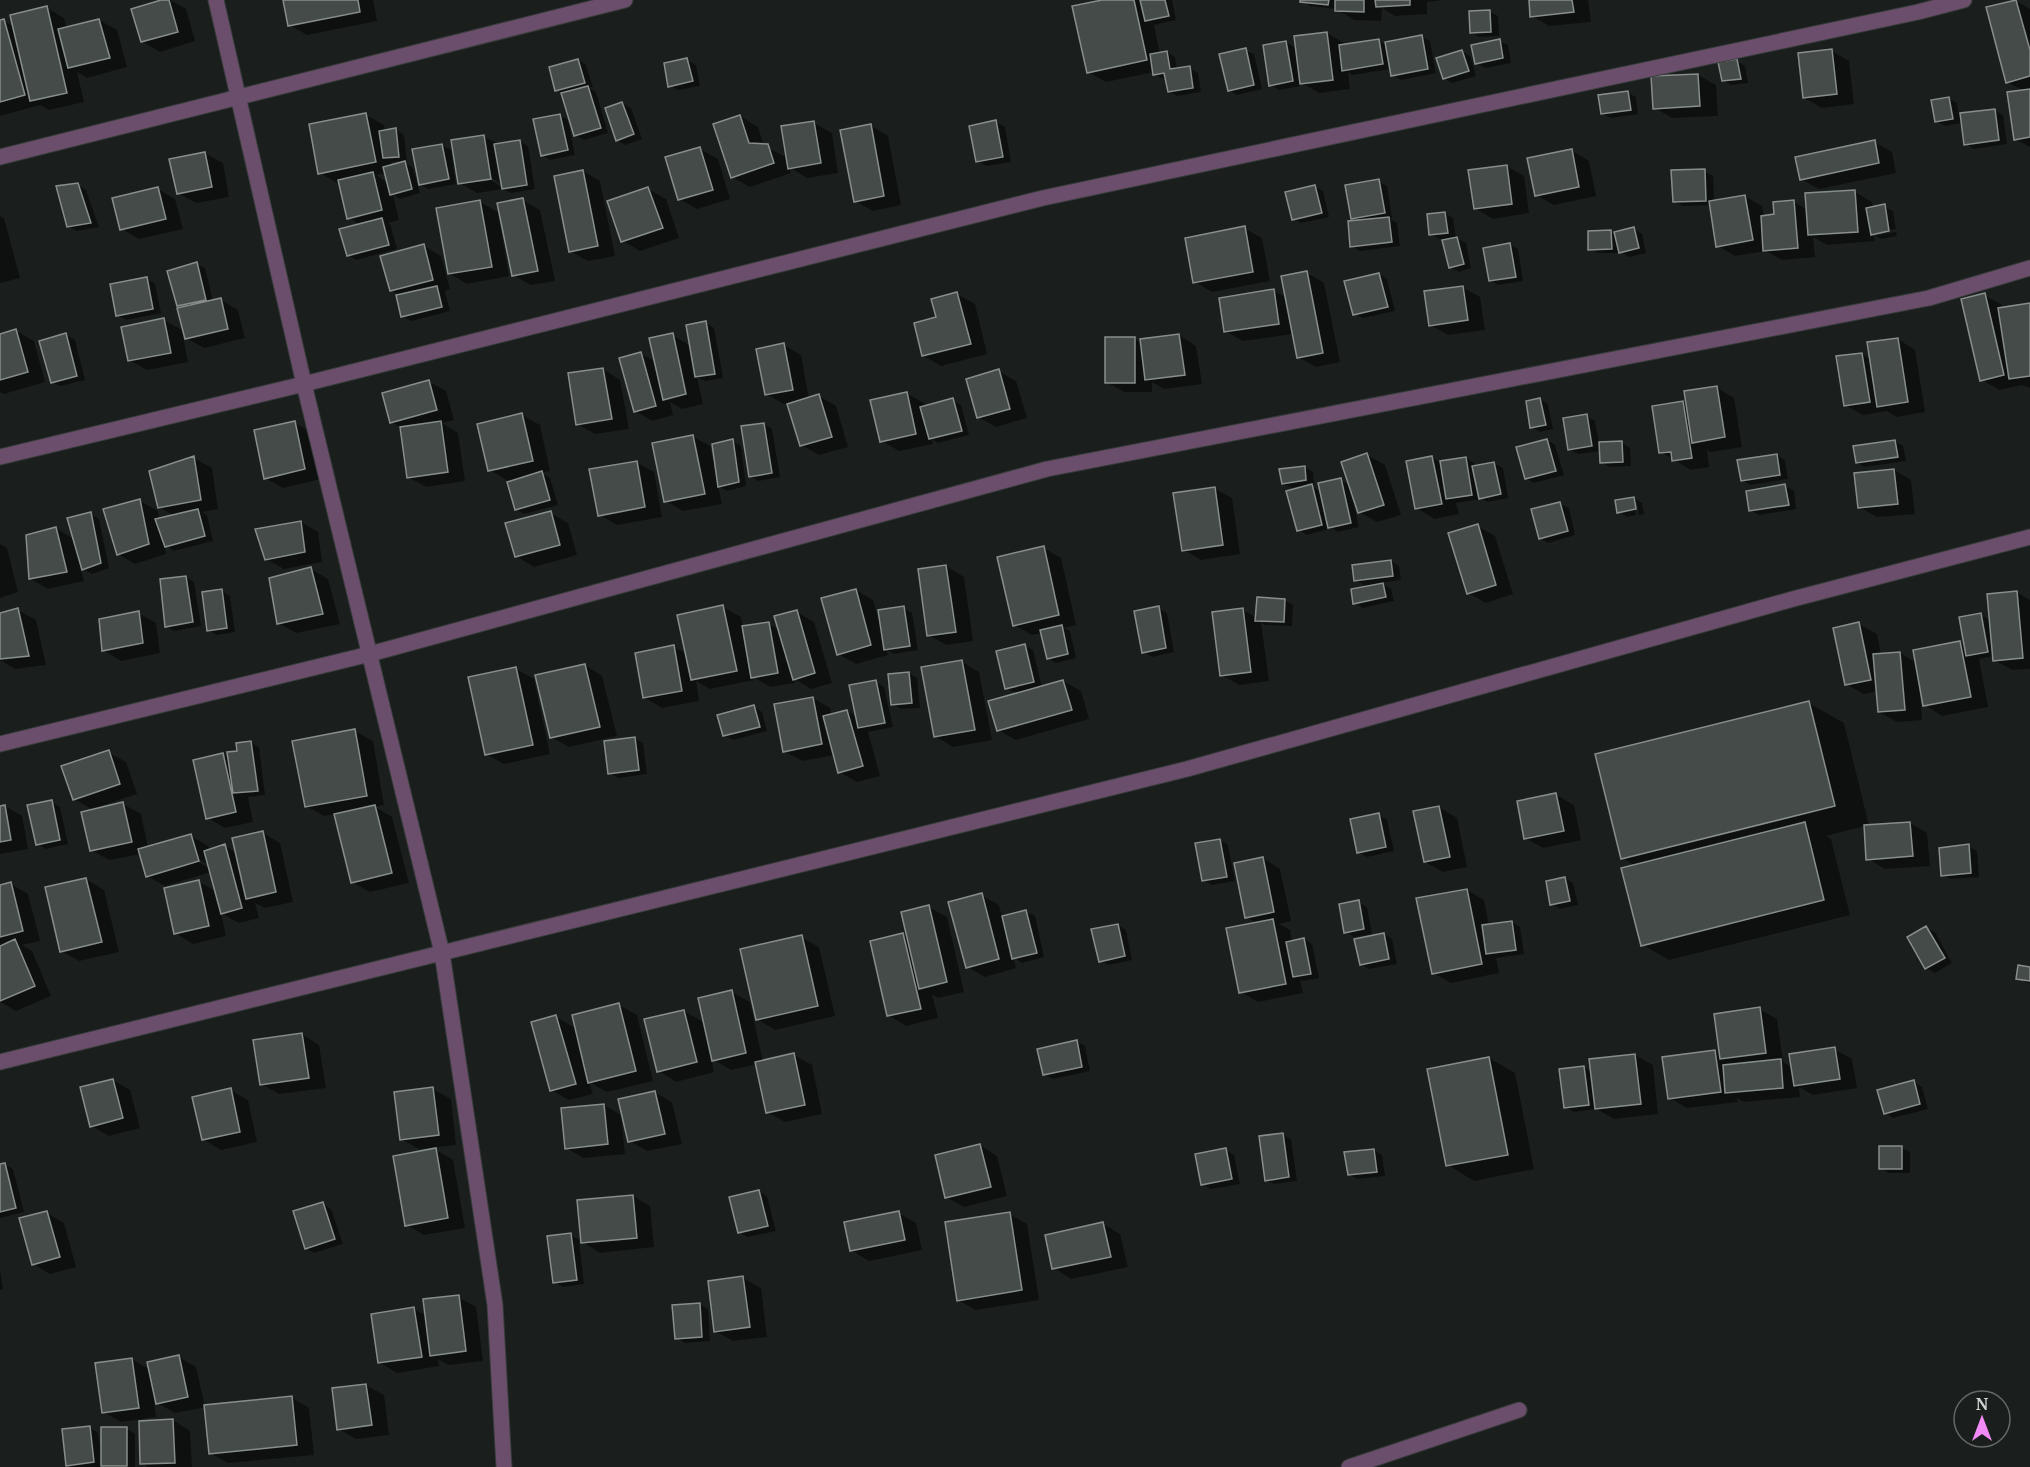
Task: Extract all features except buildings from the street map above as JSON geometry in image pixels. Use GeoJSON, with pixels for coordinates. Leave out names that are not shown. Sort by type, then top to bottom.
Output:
{"type":"FeatureCollection","features":[{"type":"Feature","properties":{"kind":"street"},"geometry":{"type":"LineString","coordinates":[[216,0],[304,384],[442,953],[495,1305],[504,1467]]}},
{"type":"Feature","properties":{"kind":"street"},"geometry":{"type":"LineString","coordinates":[[0,157],[625,0]]}},
{"type":"Feature","properties":{"kind":"street"},"geometry":{"type":"LineString","coordinates":[[0,457],[304,384],[1043,198],[1918,12],[1964,0]]}},
{"type":"Feature","properties":{"kind":"street"},"geometry":{"type":"LineString","coordinates":[[0,744],[370,654],[1047,469],[1929,298],[2030,268]]}},
{"type":"Feature","properties":{"kind":"street"},"geometry":{"type":"LineString","coordinates":[[0,1062],[1187,769],[1793,599],[2030,537]]}},
{"type":"Feature","properties":{"kind":"street"},"geometry":{"type":"LineString","coordinates":[[1349,1467],[1519,1410]]}}]}
